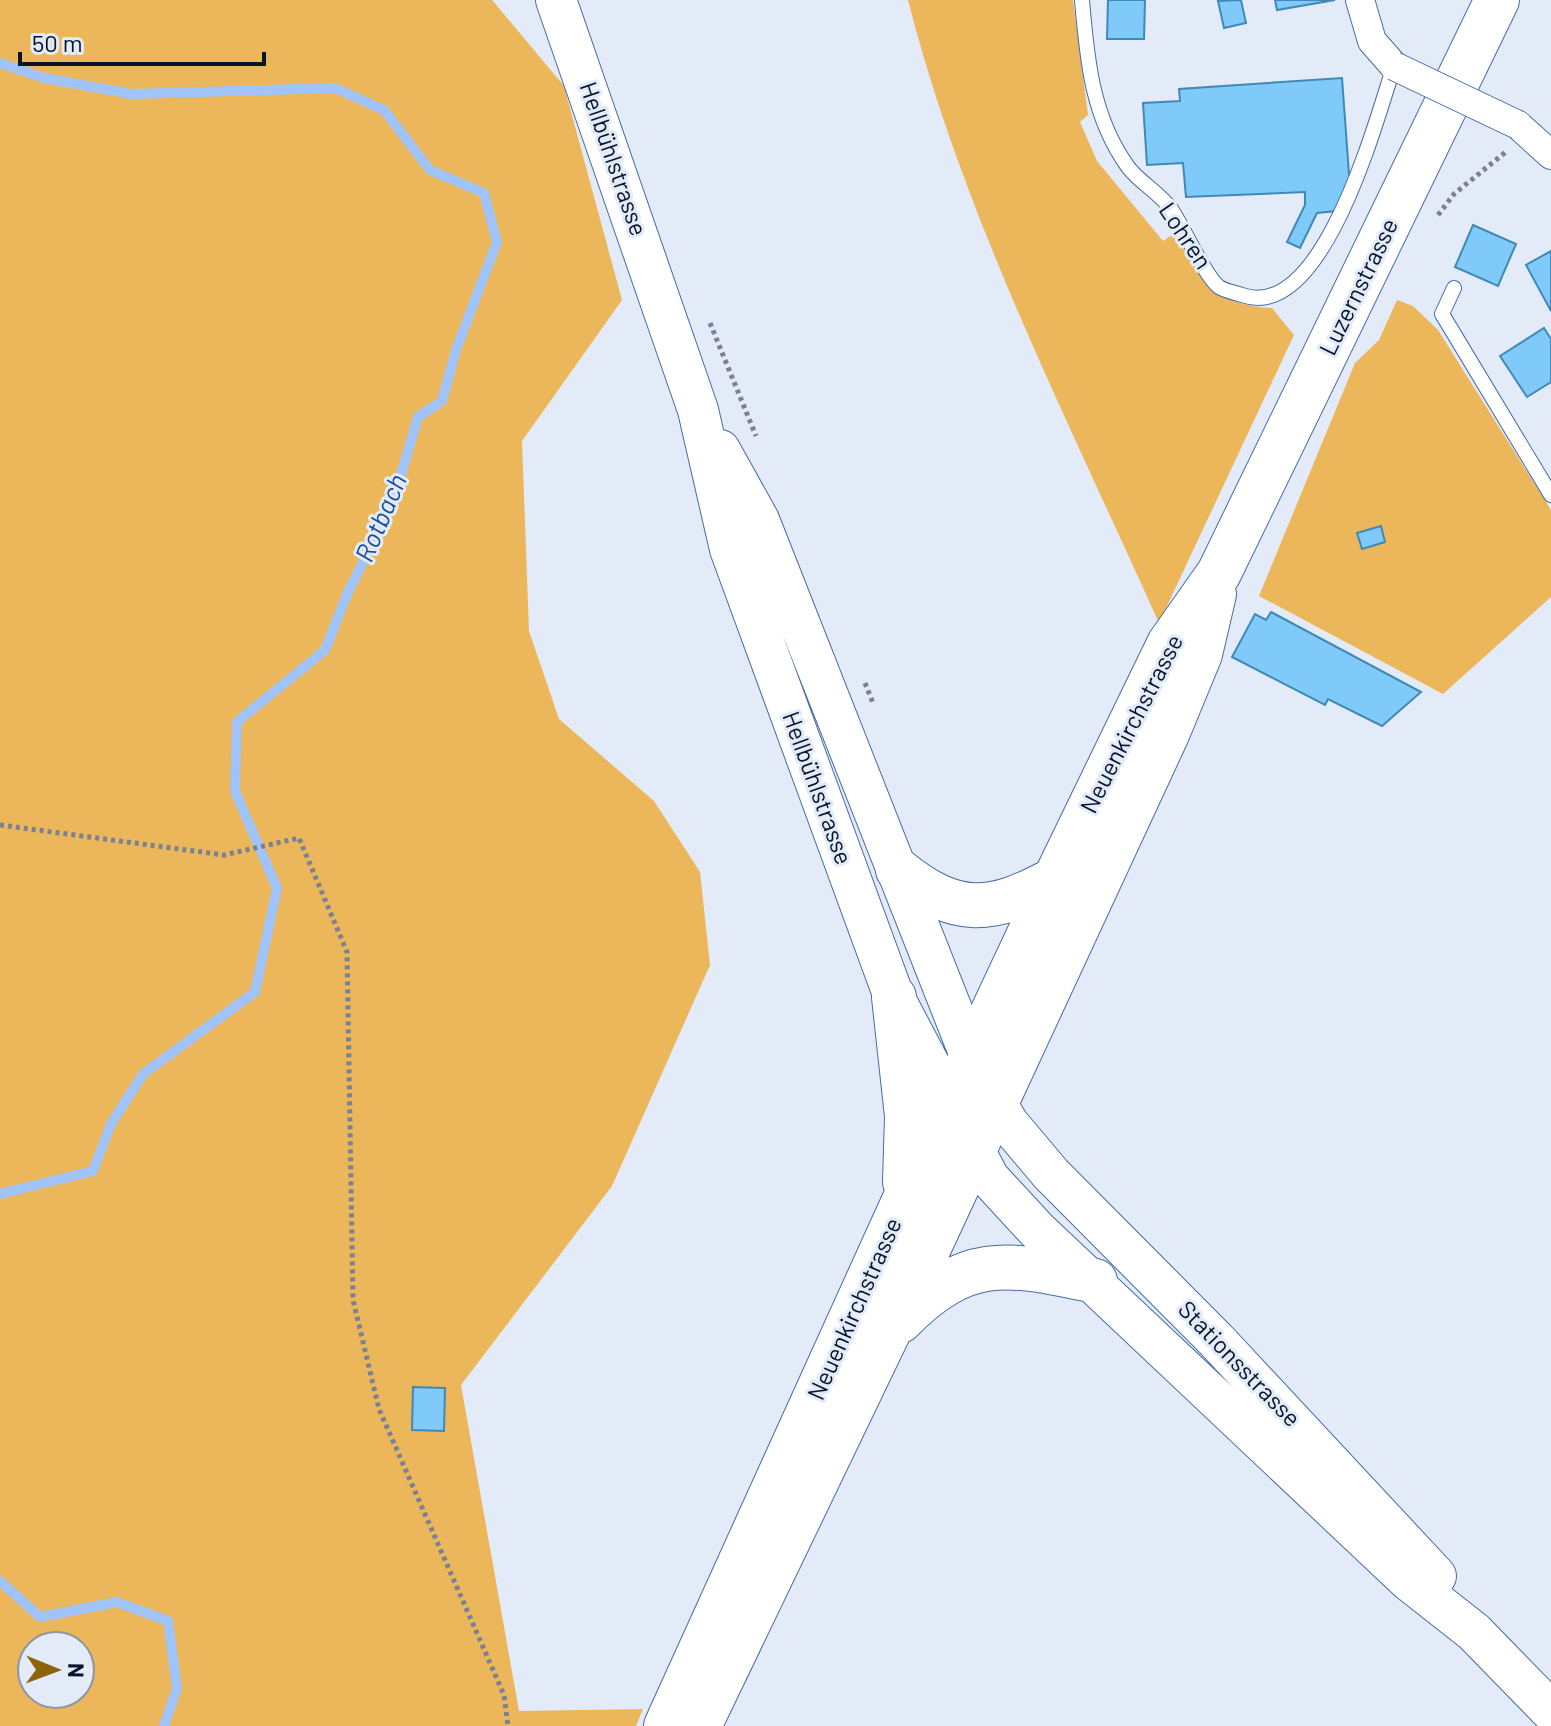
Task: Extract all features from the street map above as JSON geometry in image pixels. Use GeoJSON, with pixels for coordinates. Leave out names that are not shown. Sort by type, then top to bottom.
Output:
{"type":"FeatureCollection","features":[{"type":"Feature","properties":{"kind":"main road","name":"Hellbühlstrasse"},"geometry":{"type":"LineString","coordinates":[[556,0],[698,410],[730,549],[894,997],[973,1152]]}},
{"type":"Feature","properties":{"kind":"main road","name":"Luzernstrasse"},"geometry":{"type":"LineString","coordinates":[[1219,573],[1497,0]]}},
{"type":"Feature","properties":{"kind":"main road","name":"Hellbühlstrasse"},"geometry":{"type":"LineString","coordinates":[[698,410],[759,520],[971,1058],[996,1103]]}},
{"type":"Feature","properties":{"kind":"main road","name":"Neuenkirchstrasse"},"geometry":{"type":"LineString","coordinates":[[666,1726],[904,1201],[1055,879],[1169,644],[1219,573]]}},
{"type":"Feature","properties":{"kind":"main road","name":"Neuenkirchstrasse"},"geometry":{"type":"LineString","coordinates":[[699,1726],[890,1331],[1167,734],[1200,654],[1219,573]]}},
{"type":"Feature","properties":{"kind":"main road"},"geometry":{"type":"LineString","coordinates":[[898,870],[926,893],[945,902],[977,907],[1016,900],[1055,879]]}},
{"type":"Feature","properties":{"kind":"main road"},"geometry":{"type":"LineString","coordinates":[[894,997],[907,1116],[904,1201]]}},
{"type":"Feature","properties":{"kind":"main road","name":"Stationsstrasse"},"geometry":{"type":"LineString","coordinates":[[996,1103],[1069,1193],[1217,1341],[1413,1548],[1474,1632]]}},
{"type":"Feature","properties":{"kind":"main road","name":"Stationsstrasse"},"geometry":{"type":"LineString","coordinates":[[973,1152],[989,1178],[1018,1210],[1408,1580],[1474,1632],[1551,1711]]}},
{"type":"Feature","properties":{"kind":"main road"},"geometry":{"type":"LineString","coordinates":[[890,1331],[941,1286],[977,1270],[1026,1267],[1095,1281]]}},
{"type":"Feature","properties":{"kind":"street"},"geometry":{"type":"LineString","coordinates":[[1360,0],[1372,41],[1394,66],[1522,129],[1551,155]]}},
{"type":"Feature","properties":{"kind":"lane","name":"Lohren"},"geometry":{"type":"LineString","coordinates":[[1082,0],[1088,69],[1104,129],[1130,169],[1170,207],[1219,287],[1252,298],[1278,295],[1311,267],[1346,206],[1394,66]]}},
{"type":"Feature","properties":{"kind":"lane"},"geometry":{"type":"LineString","coordinates":[[1454,288],[1442,314],[1551,495]]}},
{"type":"Feature","properties":{"kind":"path"},"geometry":{"type":"LineString","coordinates":[[1435,219],[1454,194],[1522,129]]}},
{"type":"Feature","properties":{"kind":"path"},"geometry":{"type":"LineString","coordinates":[[706,313],[757,438]]}},
{"type":"Feature","properties":{"kind":"path"},"geometry":{"type":"LineString","coordinates":[[862,675],[875,706]]}},
{"type":"Feature","properties":{"kind":"path"},"geometry":{"type":"LineString","coordinates":[[0,825],[224,855],[299,838],[347,952],[353,1300],[379,1409],[504,1695],[508,1726]]}},
{"type":"Feature","properties":{"kind":"shaded area"},"geometry":{"type":"Polygon","coordinates":[[[0,0],[492,0],[564,86],[622,300],[522,441],[529,631],[559,719],[654,801],[700,872],[710,965],[612,1186],[461,1385],[519,1711],[643,1709],[636,1726],[0,1726],[0,0]]]}},
{"type":"Feature","properties":{"kind":"shaded area"},"geometry":{"type":"Polygon","coordinates":[[[908,0],[1073,0],[1088,115],[1080,122],[1097,161],[1163,241],[1175,233],[1202,276],[1212,286],[1237,302],[1272,308],[1294,335],[1159,623],[1054,394],[988,239],[931,80],[908,0]]]}},
{"type":"Feature","properties":{"kind":"shaded area"},"geometry":{"type":"Polygon","coordinates":[[[1397,300],[1413,306],[1438,330],[1551,510],[1551,597],[1443,694],[1259,596],[1355,363],[1379,340],[1397,300]]]}},
{"type":"Feature","properties":{"kind":"building"},"geometry":{"type":"Polygon","coordinates":[[[1108,0],[1145,0],[1144,39],[1107,39],[1108,0]]]}},
{"type":"Feature","properties":{"kind":"building"},"geometry":{"type":"Polygon","coordinates":[[[1241,0],[1246,23],[1224,28],[1218,1],[1241,0]]]}},
{"type":"Feature","properties":{"kind":"building"},"geometry":{"type":"Polygon","coordinates":[[[1275,0],[1335,0],[1277,10],[1275,0]]]}},
{"type":"Feature","properties":{"kind":"building"},"geometry":{"type":"Polygon","coordinates":[[[1342,78],[1350,188],[1336,211],[1317,213],[1300,248],[1287,242],[1305,205],[1305,192],[1186,197],[1183,163],[1147,165],[1143,103],[1180,101],[1179,89],[1342,78]]]}},
{"type":"Feature","properties":{"kind":"building"},"geometry":{"type":"Polygon","coordinates":[[[1473,225],[1516,244],[1498,286],[1455,267],[1473,225]]]}},
{"type":"Feature","properties":{"kind":"building"},"geometry":{"type":"Polygon","coordinates":[[[1551,251],[1551,311],[1526,265],[1551,251]]]}},
{"type":"Feature","properties":{"kind":"building"},"geometry":{"type":"Polygon","coordinates":[[[1544,328],[1551,339],[1551,382],[1527,397],[1500,356],[1544,328]]]}},
{"type":"Feature","properties":{"kind":"building"},"geometry":{"type":"Polygon","coordinates":[[[1381,526],[1385,542],[1362,549],[1357,533],[1381,526]]]}},
{"type":"Feature","properties":{"kind":"building"},"geometry":{"type":"Polygon","coordinates":[[[1271,612],[1421,692],[1382,726],[1328,699],[1325,705],[1232,657],[1255,614],[1266,620],[1271,612]]]}},
{"type":"Feature","properties":{"kind":"building"},"geometry":{"type":"Polygon","coordinates":[[[413,1387],[445,1388],[444,1431],[412,1430],[413,1387]]]}},
{"type":"Feature","properties":{"kind":"waterway","name":"Rotbach"},"geometry":{"type":"LineString","coordinates":[[0,63],[44,78],[132,94],[335,88],[384,110],[430,170],[484,193],[497,242],[456,350],[442,401],[418,417],[392,505],[348,592],[325,650],[237,722],[235,791],[277,888],[255,992],[143,1074],[111,1124],[93,1171],[0,1194]]}},
{"type":"Feature","properties":{"kind":"waterway","name":"Rotbach"},"geometry":{"type":"LineString","coordinates":[[0,1581],[40,1617],[117,1602],[168,1621],[177,1688],[164,1726]]}}]}
